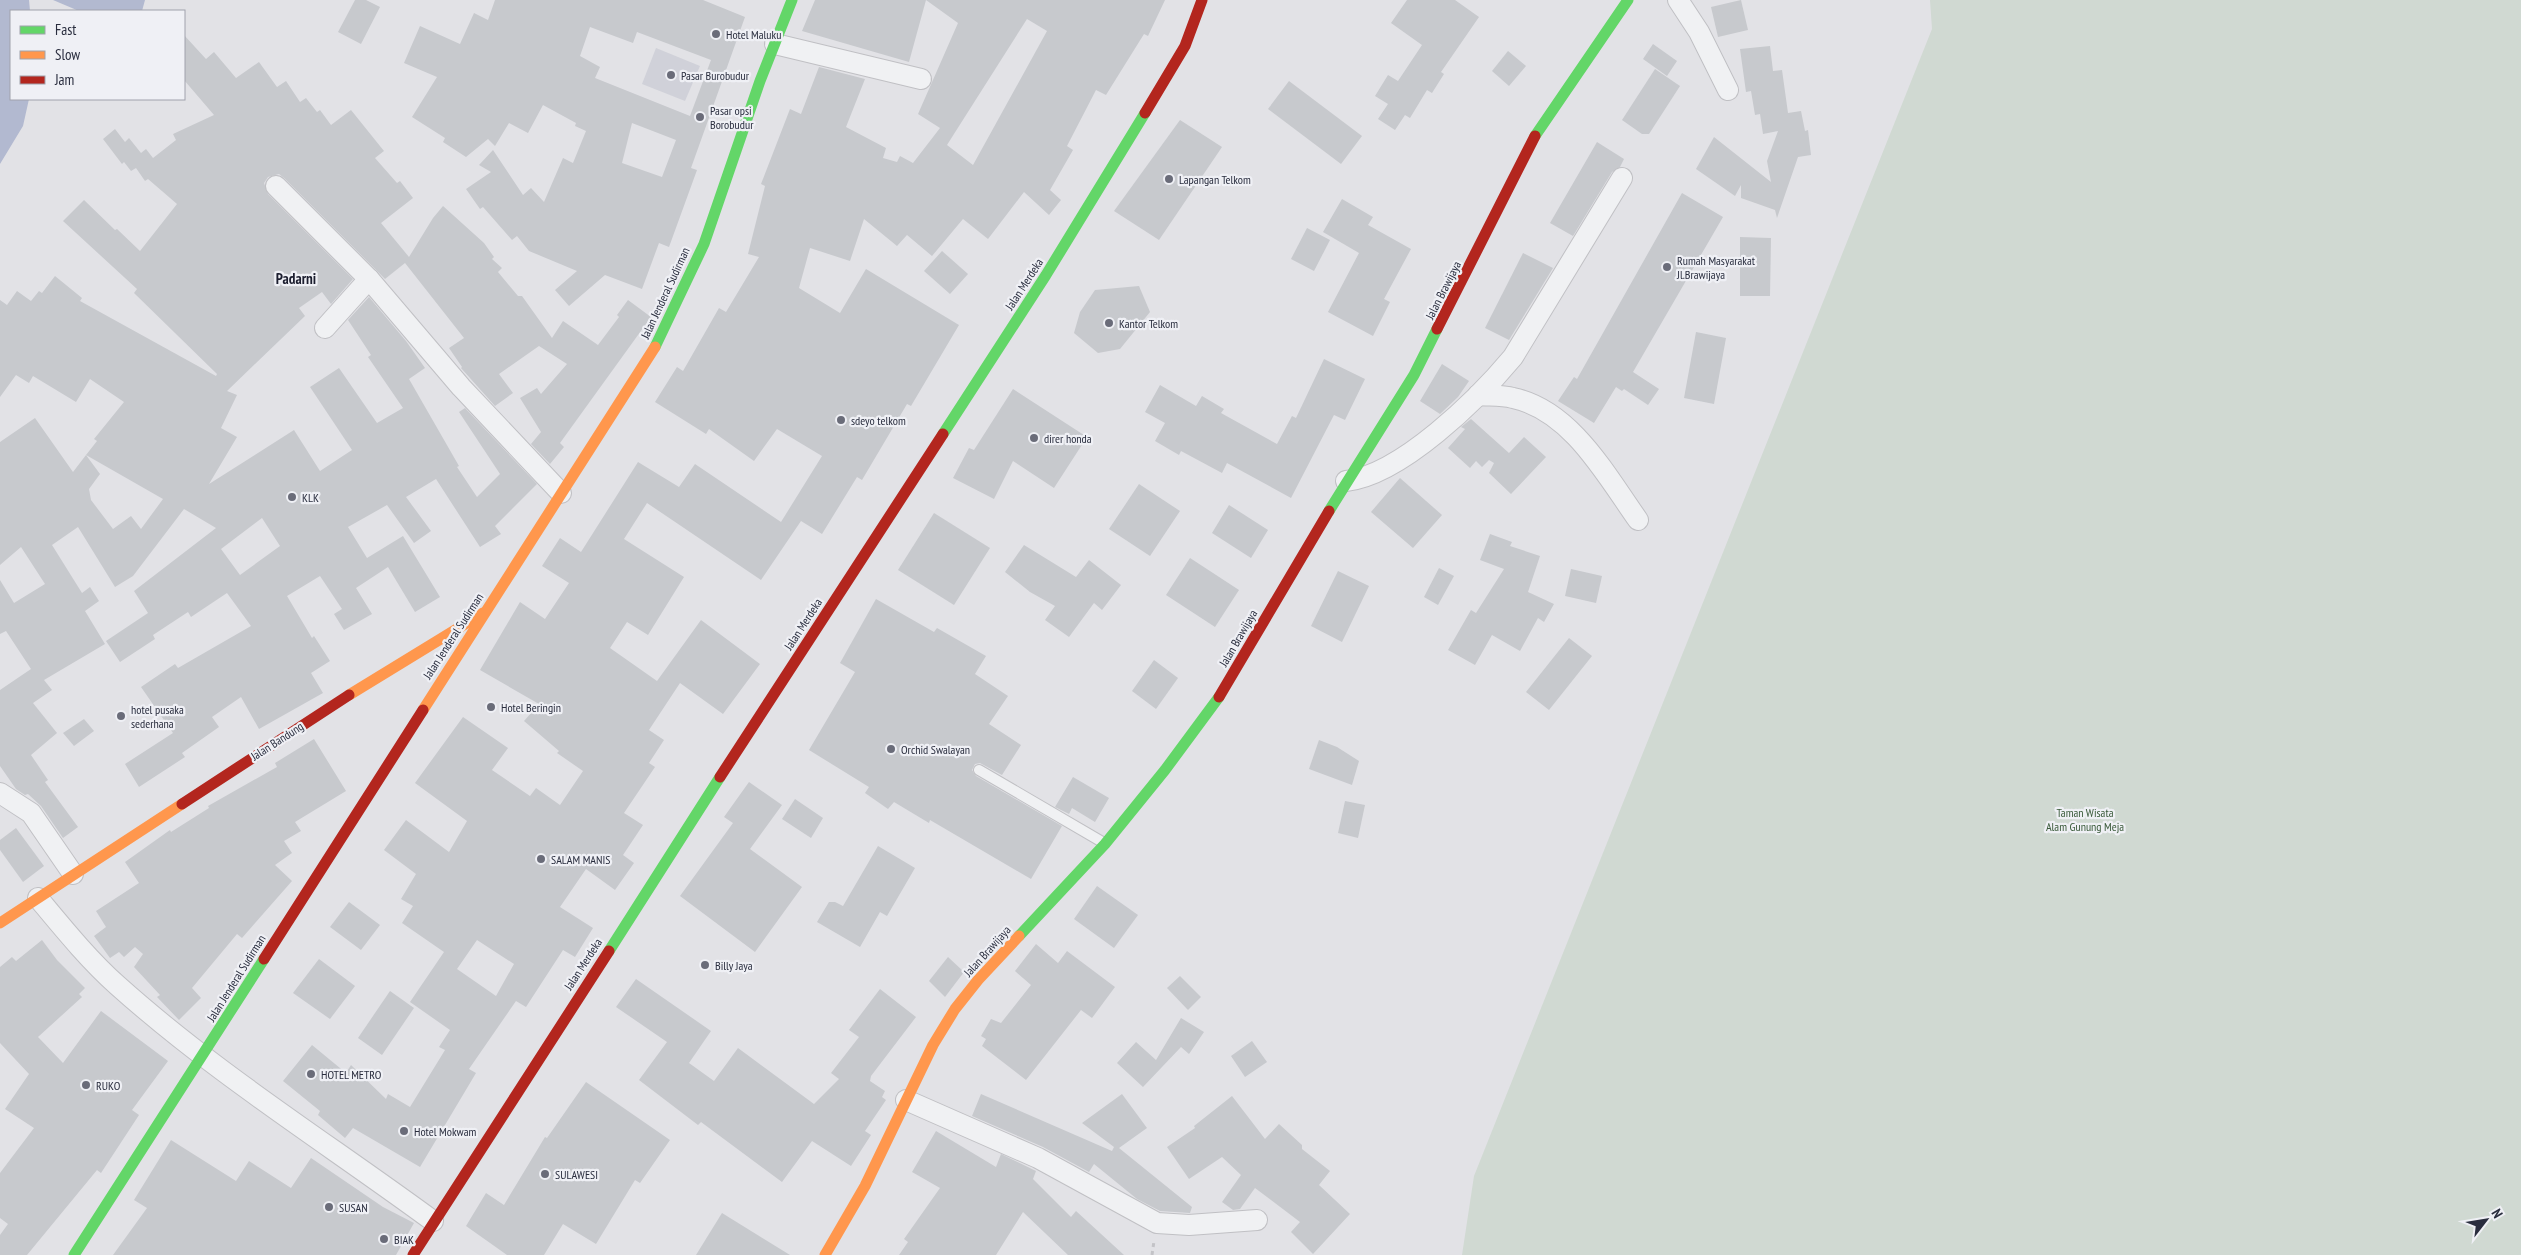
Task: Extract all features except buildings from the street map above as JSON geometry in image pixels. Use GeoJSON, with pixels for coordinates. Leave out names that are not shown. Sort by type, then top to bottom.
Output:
{"type":"FeatureCollection","features":[{"type":"Feature","properties":{"kind":"main road","name":"Jalan Jenderal Sudirman"},"geometry":{"type":"LineString","coordinates":[[74,1255],[202,1056],[442,665],[483,613],[659,340],[704,244],[792,0]]}},
{"type":"Feature","properties":{"kind":"main road","name":"Jalan Merdeka"},"geometry":{"type":"LineString","coordinates":[[413,1255],[687,827],[1051,267],[1118,160],[1180,54],[1202,0]]}},
{"type":"Feature","properties":{"kind":"main road","name":"Jalan Brawijaya"},"geometry":{"type":"LineString","coordinates":[[825,1255],[865,1186],[933,1045],[955,1009],[984,973],[1105,844],[1166,770],[1219,698],[1346,481],[1414,375],[1538,133],[1628,0]]}},
{"type":"Feature","properties":{"kind":"main road","name":"Jalan Bandung"},"geometry":{"type":"LineString","coordinates":[[0,923],[314,717],[483,613]]}},
{"type":"Feature","properties":{"kind":"main road"},"geometry":{"type":"LineString","coordinates":[[424,649],[442,665]]}},
{"type":"Feature","properties":{"kind":"street"},"geometry":{"type":"LineString","coordinates":[[1678,0],[1699,32],[1728,90]]}},
{"type":"Feature","properties":{"kind":"street"},"geometry":{"type":"LineString","coordinates":[[775,44],[921,79]]}},
{"type":"Feature","properties":{"kind":"street"},"geometry":{"type":"LineString","coordinates":[[1346,481],[1362,480],[1402,458],[1461,412],[1513,357],[1622,178]]}},
{"type":"Feature","properties":{"kind":"street"},"geometry":{"type":"LineString","coordinates":[[276,186],[369,279],[461,387],[561,494]]}},
{"type":"Feature","properties":{"kind":"street"},"geometry":{"type":"LineString","coordinates":[[325,328],[369,279]]}},
{"type":"Feature","properties":{"kind":"street"},"geometry":{"type":"LineString","coordinates":[[1478,395],[1513,398],[1546,412],[1576,436],[1638,520]]}},
{"type":"Feature","properties":{"kind":"street"},"geometry":{"type":"LineString","coordinates":[[0,793],[31,813],[73,874]]}},
{"type":"Feature","properties":{"kind":"street"},"geometry":{"type":"LineString","coordinates":[[38,898],[76,943],[117,985],[202,1056],[433,1221]]}},
{"type":"Feature","properties":{"kind":"street"},"geometry":{"type":"LineString","coordinates":[[906,1100],[1038,1158],[1157,1223],[1189,1225],[1256,1220]]}},
{"type":"Feature","properties":{"kind":"lane"},"geometry":{"type":"LineString","coordinates":[[979,770],[1105,844]]}},
{"type":"Feature","properties":{"kind":"shaded area","name":"Pasar Burobudur"},"geometry":{"type":"Polygon","coordinates":[[[656,48],[700,66],[685,101],[642,84],[656,48]]]}},
{"type":"Feature","properties":{"kind":"green space","name":"Taman Wisata Alam Gunung Meja"},"geometry":{"type":"Polygon","coordinates":[[[1930,0],[2521,0],[2521,1255],[1462,1255],[1474,1176],[1932,29],[1930,0]]]}},
{"type":"Feature","properties":{"kind":"water"},"geometry":{"type":"Polygon","coordinates":[[[0,0],[29,0],[30,10],[10,10],[10,100],[29,100],[23,126],[0,164],[0,0]]]}},
{"type":"Feature","properties":{"kind":"water"},"geometry":{"type":"Polygon","coordinates":[[[53,0],[145,0],[142,10],[77,10],[53,0]]]}},
{"type":"Feature","properties":{"kind":"traffic: fast"},"geometry":{"type":"LineString","coordinates":[[655,347],[704,244],[760,81],[792,0]]}},
{"type":"Feature","properties":{"kind":"traffic: fast"},"geometry":{"type":"LineString","coordinates":[[1535,136],[1628,0]]}},
{"type":"Feature","properties":{"kind":"traffic: fast"},"geometry":{"type":"LineString","coordinates":[[943,434],[1046,275],[1145,113]]}},
{"type":"Feature","properties":{"kind":"traffic: fast"},"geometry":{"type":"LineString","coordinates":[[1329,511],[1414,375],[1437,329]]}},
{"type":"Feature","properties":{"kind":"traffic: fast"},"geometry":{"type":"LineString","coordinates":[[1019,936],[1105,844],[1165,770],[1219,697]]}},
{"type":"Feature","properties":{"kind":"traffic: fast"},"geometry":{"type":"LineString","coordinates":[[609,951],[720,777]]}},
{"type":"Feature","properties":{"kind":"traffic: fast"},"geometry":{"type":"LineString","coordinates":[[74,1255],[264,959]]}},
{"type":"Feature","properties":{"kind":"traffic: slow"},"geometry":{"type":"LineString","coordinates":[[423,710],[655,347]]}},
{"type":"Feature","properties":{"kind":"traffic: slow"},"geometry":{"type":"LineString","coordinates":[[349,695],[483,613]]}},
{"type":"Feature","properties":{"kind":"traffic: slow"},"geometry":{"type":"LineString","coordinates":[[0,923],[182,804]]}},
{"type":"Feature","properties":{"kind":"traffic: slow"},"geometry":{"type":"LineString","coordinates":[[825,1255],[865,1186],[933,1045],[955,1009],[978,980],[1019,936]]}},
{"type":"Feature","properties":{"kind":"traffic: jam"},"geometry":{"type":"LineString","coordinates":[[1145,113],[1185,46],[1202,0]]}},
{"type":"Feature","properties":{"kind":"traffic: jam"},"geometry":{"type":"LineString","coordinates":[[1437,329],[1535,136]]}},
{"type":"Feature","properties":{"kind":"traffic: jam"},"geometry":{"type":"LineString","coordinates":[[720,777],[943,434]]}},
{"type":"Feature","properties":{"kind":"traffic: jam"},"geometry":{"type":"LineString","coordinates":[[1219,697],[1329,511]]}},
{"type":"Feature","properties":{"kind":"traffic: jam"},"geometry":{"type":"LineString","coordinates":[[182,804],[349,695]]}},
{"type":"Feature","properties":{"kind":"traffic: jam"},"geometry":{"type":"LineString","coordinates":[[264,959],[423,710]]}},
{"type":"Feature","properties":{"kind":"traffic: jam"},"geometry":{"type":"LineString","coordinates":[[413,1255],[609,951]]}},
{"type":"Feature","properties":{"kind":"place","name":"Hotel Maluku"},"geometry":{"type":"Point","coordinates":[716,34]}},
{"type":"Feature","properties":{"kind":"place","name":"Pasar Burobudur"},"geometry":{"type":"Point","coordinates":[671,75]}},
{"type":"Feature","properties":{"kind":"place","name":"Pasar opsi Borobudur"},"geometry":{"type":"Point","coordinates":[700,117]}},
{"type":"Feature","properties":{"kind":"place","name":"Lapangan Telkom"},"geometry":{"type":"Point","coordinates":[1169,179]}},
{"type":"Feature","properties":{"kind":"place","name":"Rumah Masyarakat Jl.Brawijaya"},"geometry":{"type":"Point","coordinates":[1667,267]}},
{"type":"Feature","properties":{"kind":"place","name":"Kantor Telkom"},"geometry":{"type":"Point","coordinates":[1109,323]}},
{"type":"Feature","properties":{"kind":"place","name":"sdeyo telkom"},"geometry":{"type":"Point","coordinates":[841,420]}},
{"type":"Feature","properties":{"kind":"place","name":"direr honda"},"geometry":{"type":"Point","coordinates":[1034,438]}},
{"type":"Feature","properties":{"kind":"place","name":"KLK"},"geometry":{"type":"Point","coordinates":[292,497]}},
{"type":"Feature","properties":{"kind":"place","name":"Hotel Beringin"},"geometry":{"type":"Point","coordinates":[491,707]}},
{"type":"Feature","properties":{"kind":"place","name":"hotel pusaka sederhana"},"geometry":{"type":"Point","coordinates":[121,716]}},
{"type":"Feature","properties":{"kind":"place","name":"Orchid Swalayan"},"geometry":{"type":"Point","coordinates":[891,749]}},
{"type":"Feature","properties":{"kind":"place","name":"SALAM MANIS"},"geometry":{"type":"Point","coordinates":[541,859]}},
{"type":"Feature","properties":{"kind":"place","name":"Billy Jaya"},"geometry":{"type":"Point","coordinates":[705,965]}},
{"type":"Feature","properties":{"kind":"place","name":"HOTEL METRO"},"geometry":{"type":"Point","coordinates":[311,1074]}},
{"type":"Feature","properties":{"kind":"place","name":"RUKO"},"geometry":{"type":"Point","coordinates":[86,1085]}},
{"type":"Feature","properties":{"kind":"place","name":"Hotel Mokwam"},"geometry":{"type":"Point","coordinates":[404,1131]}},
{"type":"Feature","properties":{"kind":"place","name":"SULAWESI"},"geometry":{"type":"Point","coordinates":[545,1174]}},
{"type":"Feature","properties":{"kind":"place","name":"SUSAN"},"geometry":{"type":"Point","coordinates":[329,1207]}},
{"type":"Feature","properties":{"kind":"place","name":"BIAK"},"geometry":{"type":"Point","coordinates":[384,1239]}},
{"type":"Feature","properties":{"kind":"district","name":"Padarni"},"geometry":{"type":"Point","coordinates":[296,278]}}]}
